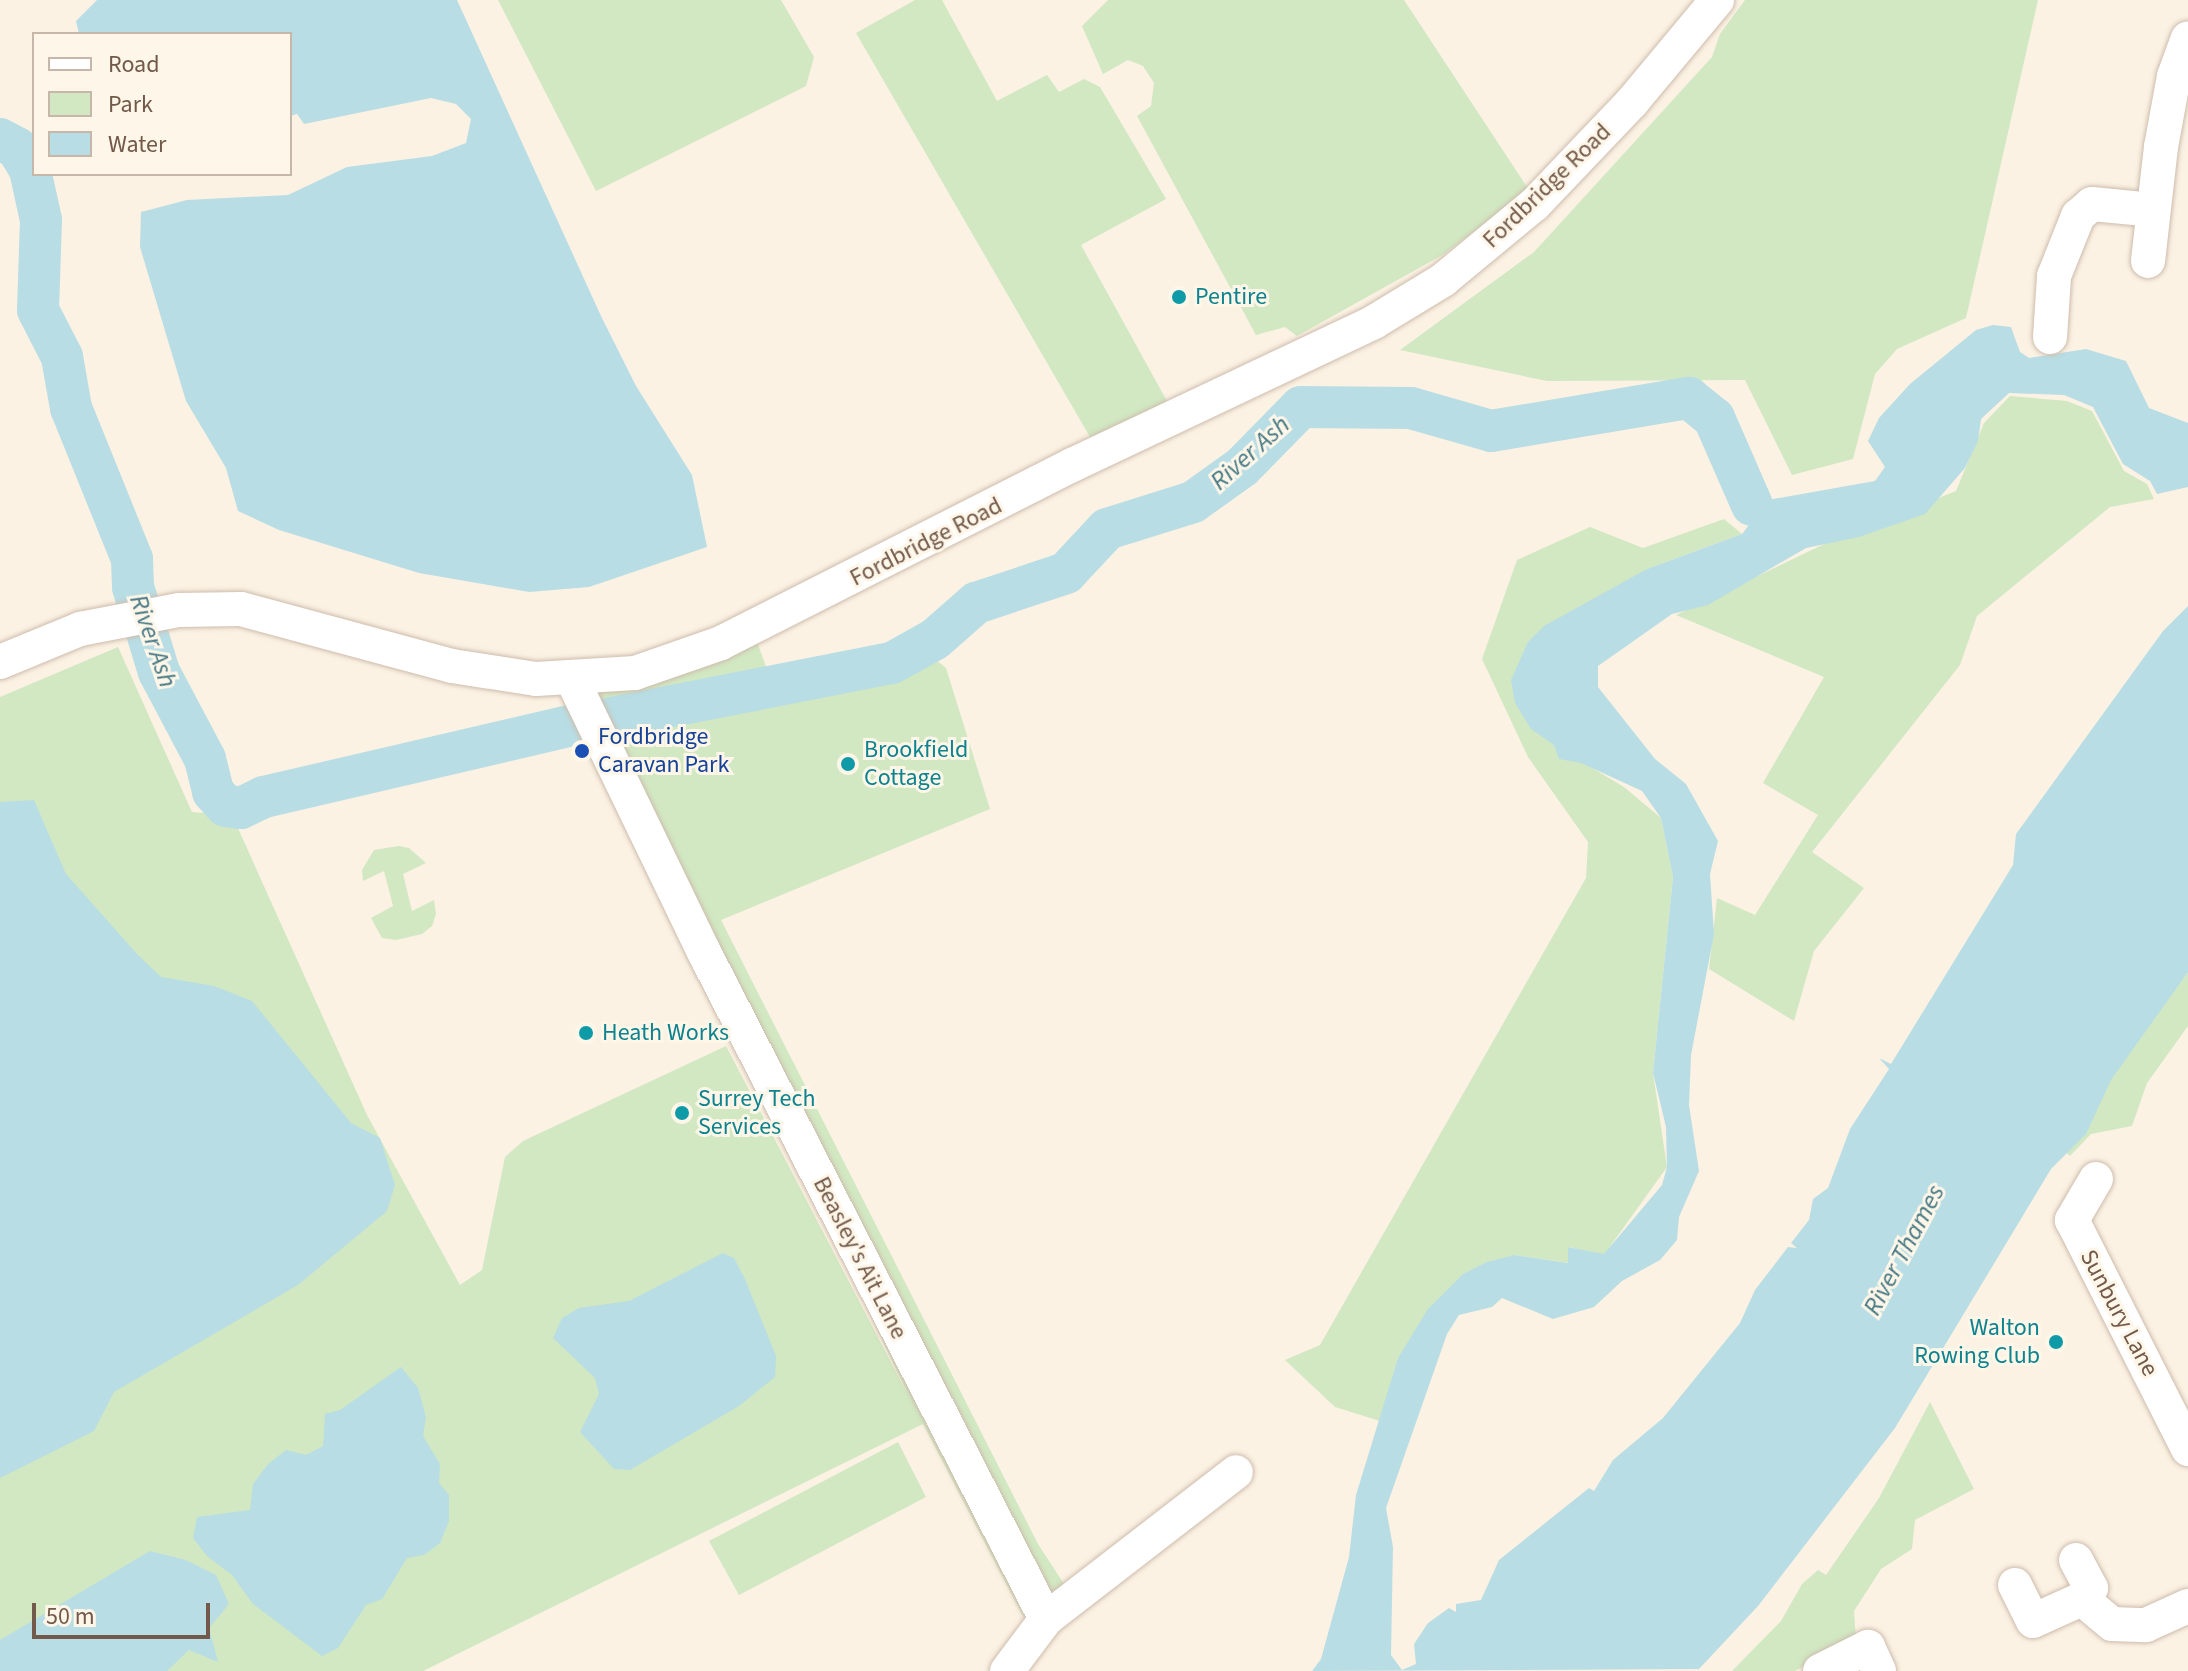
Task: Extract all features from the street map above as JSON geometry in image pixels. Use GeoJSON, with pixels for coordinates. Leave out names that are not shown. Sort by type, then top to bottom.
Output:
{"type":"FeatureCollection","features":[{"type":"Feature","properties":{"kind":"street","name":"Fordbridge Road"},"geometry":{"type":"LineString","coordinates":[[0,662],[120,618],[179,610],[241,609],[452,666],[536,679],[635,673],[721,643],[1072,465],[1374,322],[1443,280],[1505,233],[1632,102],[1717,0]]}},
{"type":"Feature","properties":{"kind":"street"},"geometry":{"type":"LineString","coordinates":[[2148,261],[2174,76],[2188,38]]}},
{"type":"Feature","properties":{"kind":"street"},"geometry":{"type":"LineString","coordinates":[[2050,337],[2054,276],[2078,216],[2092,204],[2153,210]]}},
{"type":"Feature","properties":{"kind":"street","name":"Beasley's Ait Lane"},"geometry":{"type":"LineString","coordinates":[[572,679],[710,964],[1046,1619]]}},
{"type":"Feature","properties":{"kind":"street","name":"Sunbury Lane"},"geometry":{"type":"LineString","coordinates":[[2096,1179],[2072,1220],[2188,1449]]}},
{"type":"Feature","properties":{"kind":"street"},"geometry":{"type":"LineString","coordinates":[[1007,1671],[1046,1619],[1236,1472]]}},
{"type":"Feature","properties":{"kind":"street"},"geometry":{"type":"LineString","coordinates":[[2015,1585],[2033,1621],[2082,1599],[2091,1588],[2076,1560]]}},
{"type":"Feature","properties":{"kind":"street"},"geometry":{"type":"LineString","coordinates":[[2082,1599],[2094,1612],[2122,1627],[2156,1622],[2188,1606]]}},
{"type":"Feature","properties":{"kind":"street"},"geometry":{"type":"LineString","coordinates":[[1820,1671],[1868,1647],[1879,1671]]}},
{"type":"Feature","properties":{"kind":"green space"},"geometry":{"type":"Polygon","coordinates":[[[498,0],[781,0],[814,57],[806,86],[596,191],[498,0]]]}},
{"type":"Feature","properties":{"kind":"green space"},"geometry":{"type":"Polygon","coordinates":[[[915,0],[942,0],[997,101],[1047,75],[1059,92],[1084,79],[1100,87],[1166,199],[1081,245],[1168,403],[1090,437],[856,33],[915,0]]]}},
{"type":"Feature","properties":{"kind":"green space"},"geometry":{"type":"Polygon","coordinates":[[[1108,0],[1404,0],[1529,190],[1444,254],[1297,336],[1285,327],[1256,335],[1137,116],[1151,106],[1154,83],[1143,66],[1128,60],[1103,74],[1082,26],[1108,0]]]}},
{"type":"Feature","properties":{"kind":"green space"},"geometry":{"type":"Polygon","coordinates":[[[1745,0],[2038,0],[1966,318],[1897,349],[1875,374],[1853,459],[1792,475],[1745,380],[1547,381],[1400,350],[1534,252],[1712,57],[1720,34],[1745,0]]]}},
{"type":"Feature","properties":{"kind":"green space"},"geometry":{"type":"Polygon","coordinates":[[[2010,396],[2067,401],[2092,411],[2124,471],[2147,484],[2154,499],[2110,507],[1977,616],[1960,665],[1812,852],[1864,888],[1814,951],[1794,1021],[1709,969],[1717,898],[1755,915],[1818,815],[1763,783],[1824,677],[1676,615],[1820,546],[1956,491],[1984,423],[2010,396]]]}},
{"type":"Feature","properties":{"kind":"green space"},"geometry":{"type":"Polygon","coordinates":[[[1724,519],[1742,534],[1647,569],[1554,745],[1624,787],[1661,818],[1673,877],[1653,1073],[1667,1167],[1604,1255],[1569,1247],[1569,1263],[1515,1255],[1398,1358],[1380,1421],[1335,1407],[1285,1360],[1320,1345],[1586,878],[1588,842],[1528,757],[1482,659],[1517,560],[1590,527],[1643,548],[1724,519]]]}},
{"type":"Feature","properties":{"kind":"green space"},"geometry":{"type":"Polygon","coordinates":[[[755,636],[770,678],[883,655],[908,637],[946,668],[990,809],[721,920],[1038,1544],[1064,1584],[1023,1616],[923,1424],[423,1671],[0,1671],[0,697],[118,647],[192,812],[232,815],[367,1115],[460,1285],[482,1270],[505,1157],[523,1141],[726,1046],[908,1395],[579,693],[755,636]]]}},
{"type":"Feature","properties":{"kind":"green space"},"geometry":{"type":"Polygon","coordinates":[[[399,846],[409,848],[426,863],[403,874],[412,911],[434,900],[436,914],[432,926],[422,934],[396,940],[382,938],[371,918],[393,906],[384,871],[363,881],[362,870],[374,850],[399,846]]]}},
{"type":"Feature","properties":{"kind":"green space"},"geometry":{"type":"Polygon","coordinates":[[[2188,947],[2188,1026],[2147,1083],[2132,1126],[2091,1134],[2070,1156],[2056,1143],[2188,947]]]}},
{"type":"Feature","properties":{"kind":"green space"},"geometry":{"type":"Polygon","coordinates":[[[1930,1402],[1974,1489],[1915,1520],[1912,1549],[1881,1569],[1854,1611],[1856,1639],[1795,1671],[1732,1671],[1781,1621],[1802,1584],[1818,1570],[1826,1575],[1879,1498],[1930,1402]]]}},
{"type":"Feature","properties":{"kind":"green space"},"geometry":{"type":"Polygon","coordinates":[[[898,1442],[926,1497],[739,1595],[709,1541],[898,1442]]]}},
{"type":"Feature","properties":{"kind":"water"},"geometry":{"type":"Polygon","coordinates":[[[97,0],[457,0],[601,316],[636,386],[692,475],[707,547],[589,587],[529,592],[419,573],[279,530],[238,511],[226,468],[186,401],[140,247],[141,212],[187,200],[288,195],[347,167],[432,156],[466,143],[471,119],[456,104],[431,98],[304,124],[297,114],[292,115],[292,32],[79,32],[76,21],[97,0]]]}},
{"type":"Feature","properties":{"kind":"water","name":"River Thames"},"geometry":{"type":"Polygon","coordinates":[[[1993,325],[2011,327],[2020,352],[2029,358],[2086,349],[2126,361],[2149,408],[2188,423],[2188,487],[2157,494],[2150,481],[2123,464],[2093,407],[2064,395],[2009,393],[1981,419],[1978,441],[1965,468],[1925,514],[1859,537],[1806,548],[1708,605],[1672,614],[1598,666],[1598,687],[1655,759],[1686,784],[1718,841],[1710,874],[1714,934],[1691,1055],[1689,1105],[1699,1171],[1679,1217],[1677,1240],[1660,1260],[1622,1281],[1594,1307],[1553,1319],[1502,1298],[1492,1307],[1459,1315],[1447,1334],[1386,1508],[1393,1547],[1391,1655],[1402,1670],[1416,1664],[1414,1644],[1428,1623],[1449,1608],[1456,1612],[1456,1604],[1481,1600],[1499,1560],[1589,1488],[1594,1491],[1613,1460],[1663,1418],[1740,1323],[1755,1290],[1788,1247],[1797,1248],[1791,1243],[1809,1220],[1813,1199],[1828,1188],[1850,1129],[1889,1069],[1879,1058],[1891,1064],[2013,865],[2016,834],[2163,631],[2188,606],[2188,972],[2111,1080],[2086,1134],[2051,1169],[1895,1428],[1758,1606],[1699,1669],[1312,1671],[1321,1659],[1349,1557],[1356,1495],[1398,1358],[1428,1309],[1463,1274],[1487,1262],[1515,1255],[1568,1263],[1568,1247],[1604,1254],[1662,1185],[1667,1167],[1666,1127],[1653,1073],[1673,877],[1661,818],[1642,791],[1581,763],[1559,759],[1554,745],[1531,729],[1515,703],[1511,680],[1528,642],[1544,626],[1647,569],[1742,534],[1752,521],[1739,511],[1740,487],[1728,456],[1736,452],[1751,490],[1762,501],[1875,481],[1885,467],[1868,441],[1879,418],[1910,384],[1976,330],[1993,325]]]}},
{"type":"Feature","properties":{"kind":"water"},"geometry":{"type":"Polygon","coordinates":[[[34,800],[66,874],[137,954],[161,977],[214,986],[252,1001],[351,1123],[380,1138],[395,1185],[387,1211],[298,1285],[114,1392],[94,1431],[0,1478],[0,802],[34,800]]]}},
{"type":"Feature","properties":{"kind":"water"},"geometry":{"type":"Polygon","coordinates":[[[723,1253],[734,1258],[745,1279],[776,1356],[775,1377],[739,1406],[630,1470],[614,1469],[580,1432],[599,1394],[595,1378],[553,1338],[562,1318],[579,1308],[629,1301],[723,1253]]]}},
{"type":"Feature","properties":{"kind":"water"},"geometry":{"type":"Polygon","coordinates":[[[401,1367],[418,1388],[426,1417],[423,1436],[440,1464],[439,1483],[449,1495],[449,1521],[440,1543],[424,1555],[407,1558],[382,1599],[366,1605],[338,1648],[322,1656],[253,1604],[232,1575],[207,1556],[193,1538],[197,1517],[250,1510],[253,1484],[268,1464],[286,1450],[306,1455],[323,1446],[325,1414],[340,1410],[401,1367]]]}},
{"type":"Feature","properties":{"kind":"water"},"geometry":{"type":"Polygon","coordinates":[[[150,1551],[186,1560],[216,1575],[229,1604],[209,1628],[218,1662],[189,1650],[167,1671],[0,1671],[0,1640],[150,1551]]]}},
{"type":"Feature","properties":{"kind":"waterway","name":"River Ash"},"geometry":{"type":"LineString","coordinates":[[0,139],[17,148],[30,170],[41,220],[38,310],[62,357],[71,408],[132,559],[133,587],[159,672],[205,759],[213,792],[226,806],[241,808],[264,797],[573,725]]}},
{"type":"Feature","properties":{"kind":"waterway","name":"River Ash"},"geometry":{"type":"LineString","coordinates":[[611,718],[892,663],[935,639],[976,603],[1066,573],[1107,529],[1193,502],[1242,467],[1301,407],[1411,408],[1491,431],[1689,398],[1714,418],[1752,505]]}},
{"type":"Feature","properties":{"kind":"place","name":"Pentire"},"geometry":{"type":"Point","coordinates":[1179,297]}},
{"type":"Feature","properties":{"kind":"place","name":"Fordbridge Caravan Park"},"geometry":{"type":"Point","coordinates":[582,751]}},
{"type":"Feature","properties":{"kind":"place","name":"Brookfield Cottage"},"geometry":{"type":"Point","coordinates":[848,764]}},
{"type":"Feature","properties":{"kind":"place","name":"Heath Works"},"geometry":{"type":"Point","coordinates":[586,1033]}},
{"type":"Feature","properties":{"kind":"place","name":"Surrey Tech Services"},"geometry":{"type":"Point","coordinates":[682,1113]}},
{"type":"Feature","properties":{"kind":"place","name":"Walton Rowing Club"},"geometry":{"type":"Point","coordinates":[2056,1342]}}]}
